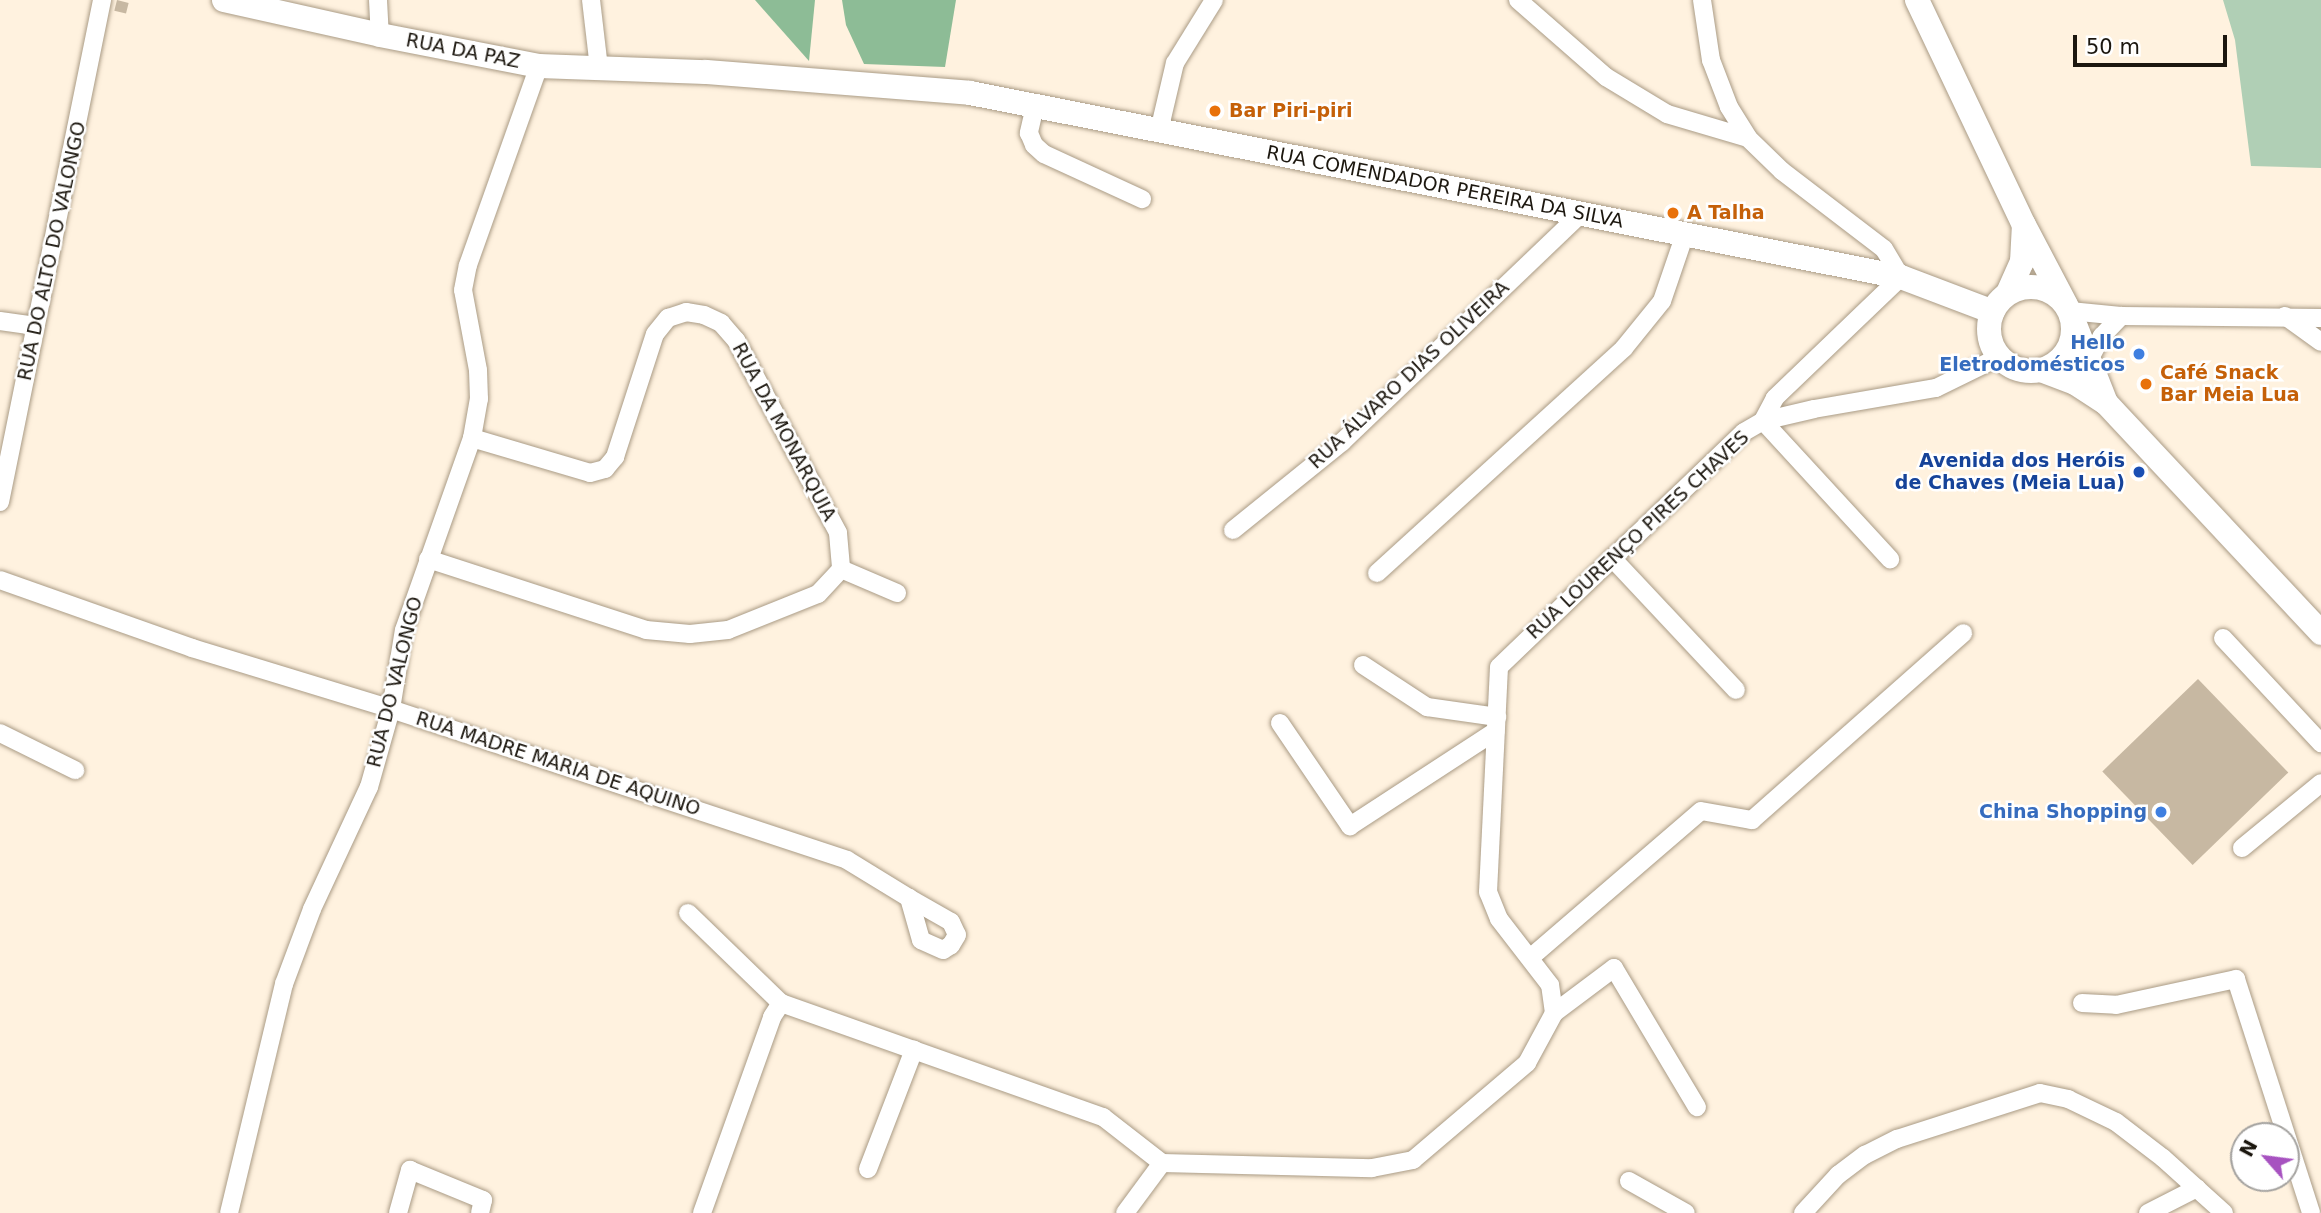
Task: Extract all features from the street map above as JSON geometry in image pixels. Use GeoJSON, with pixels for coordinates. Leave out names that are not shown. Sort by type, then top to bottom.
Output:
{"type":"FeatureCollection","features":[{"type":"Feature","properties":{"kind":"main road"},"geometry":{"type":"LineString","coordinates":[[1917,0],[2024,225],[2070,312],[2106,403]]}},
{"type":"Feature","properties":{"kind":"main road","name":"RUA DA PAZ"},"geometry":{"type":"LineString","coordinates":[[232,1],[380,35],[538,66],[706,72],[892,84]]}},
{"type":"Feature","properties":{"kind":"main road","name":"RUA COMENDADOR PEREIRA DA SILVA"},"geometry":{"type":"LineString","coordinates":[[892,84],[970,93],[1901,276],[2000,303]]}},
{"type":"Feature","properties":{"kind":"main road"},"geometry":{"type":"LineString","coordinates":[[2000,303],[2033,286],[2046,289],[2070,312],[2071,346],[2053,366],[2041,370],[2018,370],[1999,357],[1989,335],[2000,303],[2022,262],[2024,225]]}},
{"type":"Feature","properties":{"kind":"main road"},"geometry":{"type":"LineString","coordinates":[[2041,370],[2074,383],[2106,403],[2321,633]]}},
{"type":"Feature","properties":{"kind":"street","name":"RUA DO ALTO DO VALONGO"},"geometry":{"type":"LineString","coordinates":[[0,502],[102,0]]}},
{"type":"Feature","properties":{"kind":"street"},"geometry":{"type":"LineString","coordinates":[[378,0],[380,35]]}},
{"type":"Feature","properties":{"kind":"street"},"geometry":{"type":"LineString","coordinates":[[591,0],[598,68]]}},
{"type":"Feature","properties":{"kind":"street"},"geometry":{"type":"LineString","coordinates":[[1159,131],[1175,63],[1214,0]]}},
{"type":"Feature","properties":{"kind":"street"},"geometry":{"type":"LineString","coordinates":[[1518,0],[1616,84],[1667,114],[1748,138]]}},
{"type":"Feature","properties":{"kind":"street"},"geometry":{"type":"LineString","coordinates":[[1702,0],[1711,60],[1729,107],[1748,138],[1782,171],[1884,249],[1901,276],[1775,398],[1763,421],[1890,559]]}},
{"type":"Feature","properties":{"kind":"street","name":"RUA DO VALONGO"},"geometry":{"type":"LineString","coordinates":[[229,1213],[284,984],[312,909],[369,786],[391,709],[404,630],[471,438],[480,399],[478,370],[463,290],[468,265],[538,66]]}},
{"type":"Feature","properties":{"kind":"street"},"geometry":{"type":"LineString","coordinates":[[1035,106],[1029,133],[1034,145],[1044,154],[1142,199]]}},
{"type":"Feature","properties":{"kind":"street","name":"RUA ÁLVARO DIAS OLIVEIRA"},"geometry":{"type":"LineString","coordinates":[[1233,530],[1342,442],[1581,214]]}},
{"type":"Feature","properties":{"kind":"street"},"geometry":{"type":"LineString","coordinates":[[1377,573],[1624,348],[1662,301],[1685,234]]}},
{"type":"Feature","properties":{"kind":"street","name":"RUA DA MONARQUIA"},"geometry":{"type":"LineString","coordinates":[[471,438],[590,473],[605,469],[615,457],[655,334],[668,318],[686,312],[704,315],[721,323],[736,340],[838,533],[841,569]]}},
{"type":"Feature","properties":{"kind":"street"},"geometry":{"type":"LineString","coordinates":[[2070,312],[2121,316],[2321,318]]}},
{"type":"Feature","properties":{"kind":"street"},"geometry":{"type":"LineString","coordinates":[[2088,362],[2102,336],[2121,316]]}},
{"type":"Feature","properties":{"kind":"street"},"geometry":{"type":"LineString","coordinates":[[2285,316],[2321,342]]}},
{"type":"Feature","properties":{"kind":"street"},"geometry":{"type":"LineString","coordinates":[[0,321],[36,326]]}},
{"type":"Feature","properties":{"kind":"street","name":"RUA LOURENÇO PIRES CHAVES"},"geometry":{"type":"LineString","coordinates":[[1530,958],[1499,919],[1488,892],[1499,667],[1744,432],[1763,421],[1936,388],[1999,357]]}},
{"type":"Feature","properties":{"kind":"street"},"geometry":{"type":"LineString","coordinates":[[1612,558],[1736,690]]}},
{"type":"Feature","properties":{"kind":"street"},"geometry":{"type":"LineString","coordinates":[[428,559],[646,630],[690,634],[728,630],[818,594],[841,569],[897,593]]}},
{"type":"Feature","properties":{"kind":"street","name":"RUA MADRE MARIA DE AQUINO"},"geometry":{"type":"LineString","coordinates":[[0,580],[192,648],[391,709],[847,860],[909,898]]}},
{"type":"Feature","properties":{"kind":"street"},"geometry":{"type":"LineString","coordinates":[[1554,1013],[1550,985],[1530,958],[1701,811],[1752,820],[1963,633]]}},
{"type":"Feature","properties":{"kind":"street"},"geometry":{"type":"LineString","coordinates":[[2223,638],[2321,743]]}},
{"type":"Feature","properties":{"kind":"street"},"geometry":{"type":"LineString","coordinates":[[1363,665],[1427,707],[1496,724]]}},
{"type":"Feature","properties":{"kind":"street"},"geometry":{"type":"LineString","coordinates":[[1280,723],[1350,826],[1496,724]]}},
{"type":"Feature","properties":{"kind":"street"},"geometry":{"type":"LineString","coordinates":[[0,733],[75,770]]}},
{"type":"Feature","properties":{"kind":"street"},"geometry":{"type":"LineString","coordinates":[[2242,848],[2321,783]]}},
{"type":"Feature","properties":{"kind":"street"},"geometry":{"type":"LineString","coordinates":[[688,913],[782,1003],[1103,1117],[1161,1163],[1372,1168],[1413,1160],[1527,1063],[1554,1013],[1614,968],[1698,1107]]}},
{"type":"Feature","properties":{"kind":"street"},"geometry":{"type":"LineString","coordinates":[[2082,1003],[2116,1005],[2236,979],[2311,1213]]}},
{"type":"Feature","properties":{"kind":"street"},"geometry":{"type":"LineString","coordinates":[[702,1213],[772,1017],[782,1003]]}},
{"type":"Feature","properties":{"kind":"street"},"geometry":{"type":"LineString","coordinates":[[868,1169],[914,1050]]}},
{"type":"Feature","properties":{"kind":"street"},"geometry":{"type":"LineString","coordinates":[[1803,1213],[1838,1175],[1865,1154],[1896,1139],[2040,1093],[2068,1099],[2116,1122],[2224,1213]]}},
{"type":"Feature","properties":{"kind":"street"},"geometry":{"type":"LineString","coordinates":[[1125,1213],[1161,1163]]}},
{"type":"Feature","properties":{"kind":"street"},"geometry":{"type":"LineString","coordinates":[[398,1213],[410,1170],[481,1207]]}},
{"type":"Feature","properties":{"kind":"street"},"geometry":{"type":"LineString","coordinates":[[1629,1181],[1686,1213]]}},
{"type":"Feature","properties":{"kind":"street"},"geometry":{"type":"LineString","coordinates":[[2148,1213],[2197,1188]]}},
{"type":"Feature","properties":{"kind":"green space"},"geometry":{"type":"Polygon","coordinates":[[[755,0],[815,0],[809,61],[755,0]]]}},
{"type":"Feature","properties":{"kind":"green space"},"geometry":{"type":"Polygon","coordinates":[[[842,0],[956,0],[945,67],[864,64],[846,25],[842,0]]]}},
{"type":"Feature","properties":{"kind":"green space"},"geometry":{"type":"Polygon","coordinates":[[[2223,0],[2321,0],[2321,168],[2251,166],[2235,40],[2223,0]]]}},
{"type":"Feature","properties":{"kind":"building"},"geometry":{"type":"Polygon","coordinates":[[[117,0],[129,3],[126,14],[114,11],[117,0]]]}},
{"type":"Feature","properties":{"kind":"building"},"geometry":{"type":"Polygon","coordinates":[[[2198,679],[2288,773],[2193,865],[2102,771],[2198,679]]]}},
{"type":"Feature","properties":{"kind":"place","name":"Bar Piri-piri"},"geometry":{"type":"Point","coordinates":[1215,111]}},
{"type":"Feature","properties":{"kind":"place","name":"A Talha"},"geometry":{"type":"Point","coordinates":[1673,213]}},
{"type":"Feature","properties":{"kind":"place","name":"Hello Eletrodomésticos"},"geometry":{"type":"Point","coordinates":[2139,354]}},
{"type":"Feature","properties":{"kind":"place","name":"Café Snack Bar Meia Lua"},"geometry":{"type":"Point","coordinates":[2146,384]}},
{"type":"Feature","properties":{"kind":"place","name":"Avenida dos Heróis de Chaves (Meia Lua)"},"geometry":{"type":"Point","coordinates":[2139,472]}},
{"type":"Feature","properties":{"kind":"place","name":"China Shopping"},"geometry":{"type":"Point","coordinates":[2161,812]}}]}
